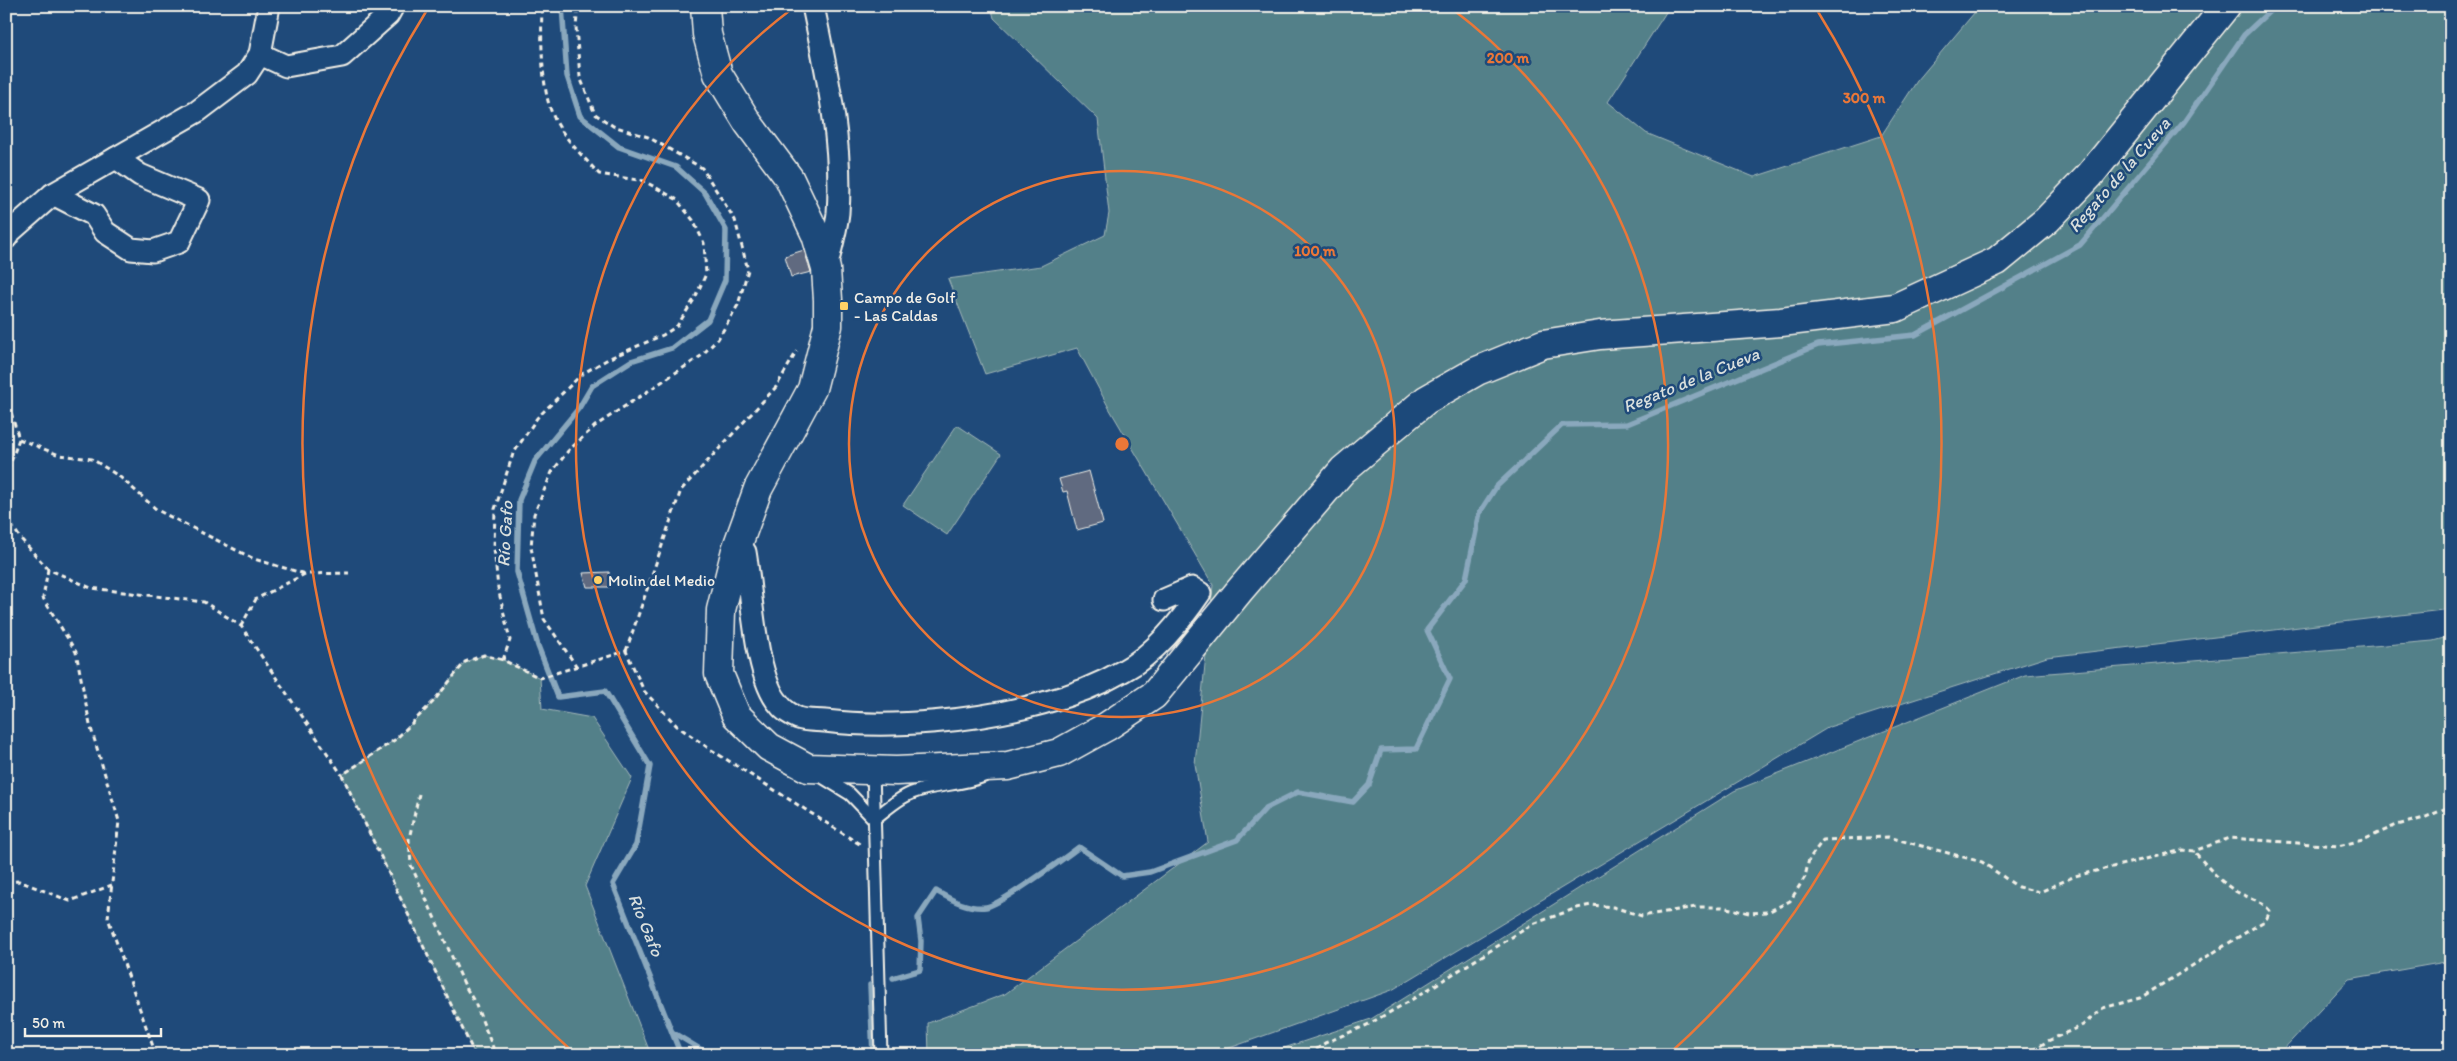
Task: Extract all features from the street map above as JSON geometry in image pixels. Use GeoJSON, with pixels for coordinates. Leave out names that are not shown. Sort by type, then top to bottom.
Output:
{"type":"FeatureCollection","features":[{"type":"Feature","properties":{"kind":"street"},"geometry":{"type":"LineString","coordinates":[[6,238],[11,231],[53,194],[198,110],[247,74],[260,54],[269,6]]}},
{"type":"Feature","properties":{"kind":"street"},"geometry":{"type":"LineString","coordinates":[[260,54],[286,66],[342,56],[388,15],[393,6]]}},
{"type":"Feature","properties":{"kind":"street"},"geometry":{"type":"LineString","coordinates":[[705,6],[707,34],[718,74],[748,123],[789,178],[816,235],[826,269]]}},
{"type":"Feature","properties":{"kind":"street"},"geometry":{"type":"LineString","coordinates":[[812,6],[827,71],[838,152],[838,214],[826,269],[828,326],[812,389],[758,489],[738,544],[722,610],[719,674],[736,715],[769,747],[808,768],[873,770],[1008,766],[1059,753],[1106,727],[1154,695],[1240,590],[1343,470],[1426,400],[1477,371],[1543,344],[1572,339],[1600,335],[1781,322],[1895,308],[1998,261],[2047,220],[2090,175],[2226,6]]}},
{"type":"Feature","properties":{"kind":"street"},"geometry":{"type":"LineString","coordinates":[[53,194],[94,215],[105,232],[132,249],[154,252],[179,242],[199,200],[140,175],[116,158]]}},
{"type":"Feature","properties":{"kind":"street"},"geometry":{"type":"LineString","coordinates":[[738,544],[745,552],[758,646],[768,685],[780,706],[798,718],[877,724],[976,716],[1043,703],[1087,688],[1125,671],[1164,639],[1200,594],[1192,588],[1164,600]]}},
{"type":"Feature","properties":{"kind":"lane"},"geometry":{"type":"LineString","coordinates":[[874,819],[903,797],[927,788],[970,782],[1008,766]]}},
{"type":"Feature","properties":{"kind":"lane"},"geometry":{"type":"LineString","coordinates":[[808,768],[850,794],[874,819]]}},
{"type":"Feature","properties":{"kind":"lane"},"geometry":{"type":"LineString","coordinates":[[873,770],[881,1055]]}},
{"type":"Feature","properties":{"kind":"path"},"geometry":{"type":"LineString","coordinates":[[504,660],[510,640],[498,588],[494,548],[495,509],[513,454],[537,418],[582,374],[608,359],[663,336],[677,326],[695,298],[706,274],[704,243],[693,220],[676,199],[644,181],[599,174],[571,142],[552,113],[544,71],[542,6]]}},
{"type":"Feature","properties":{"kind":"path"},"geometry":{"type":"LineString","coordinates":[[577,667],[544,619],[535,576],[531,547],[534,514],[548,480],[568,451],[595,426],[701,356],[718,339],[738,305],[748,270],[735,220],[702,168],[648,137],[613,126],[595,114],[580,77],[576,27],[578,6]]}},
{"type":"Feature","properties":{"kind":"path"},"geometry":{"type":"LineString","coordinates":[[800,347],[776,386],[681,490],[626,651],[644,691],[677,726],[710,750],[862,846]]}},
{"type":"Feature","properties":{"kind":"path"},"geometry":{"type":"LineString","coordinates":[[6,396],[19,439],[6,476]]}},
{"type":"Feature","properties":{"kind":"path"},"geometry":{"type":"LineString","coordinates":[[19,439],[59,455],[92,459],[120,477],[157,510],[254,559],[305,574],[349,573]]}},
{"type":"Feature","properties":{"kind":"path"},"geometry":{"type":"LineString","coordinates":[[6,516],[21,539],[48,569],[90,588],[204,602],[241,626],[342,775],[475,1055]]}},
{"type":"Feature","properties":{"kind":"path"},"geometry":{"type":"LineString","coordinates":[[48,569],[43,598],[76,652],[90,724],[119,821],[108,918],[156,1055]]}},
{"type":"Feature","properties":{"kind":"path"},"geometry":{"type":"LineString","coordinates":[[241,626],[256,599],[305,574]]}},
{"type":"Feature","properties":{"kind":"path"},"geometry":{"type":"LineString","coordinates":[[342,775],[396,739],[433,702],[466,662],[484,655],[504,660],[540,678],[626,651]]}},
{"type":"Feature","properties":{"kind":"path"},"geometry":{"type":"LineString","coordinates":[[419,794],[409,839],[411,865],[465,986],[475,1003],[496,1055]]}},
{"type":"Feature","properties":{"kind":"path"},"geometry":{"type":"LineString","coordinates":[[1308,1055],[1325,1043],[1368,1025],[1408,1002],[1533,924],[1577,908],[1591,905],[1642,916],[1696,907],[1722,907],[1749,913],[1768,912],[1790,901],[1805,877],[1810,859],[1823,840],[1888,837],[1982,862],[2018,887],[2040,892],[2075,876],[2183,850],[2194,851],[2230,838],[2338,846],[2363,840],[2396,825],[2424,818],[2451,806]]}},
{"type":"Feature","properties":{"kind":"path"},"geometry":{"type":"LineString","coordinates":[[2025,1055],[2048,1041],[2083,1025],[2102,1008],[2140,998],[2258,927],[2266,920],[2270,911],[2261,901],[2231,888],[2194,851]]}},
{"type":"Feature","properties":{"kind":"path"},"geometry":{"type":"LineString","coordinates":[[6,882],[19,881],[70,901],[112,885]]}},
{"type":"Feature","properties":{"kind":"green space"},"geometry":{"type":"Polygon","coordinates":[[[991,6],[1670,6],[1608,102],[1646,133],[1754,177],[1881,136],[1917,81],[1980,6],[2294,6],[2299,12],[2319,6],[2451,6],[2451,609],[2047,657],[1829,727],[1392,990],[1210,1055],[929,1055],[928,1023],[1005,994],[1208,842],[1195,764],[1213,585],[1109,408],[1077,348],[985,374],[948,279],[1041,266],[1105,235],[1109,213],[1098,119],[994,18],[991,6]]]}},
{"type":"Feature","properties":{"kind":"green space"},"geometry":{"type":"Polygon","coordinates":[[[957,425],[1001,454],[947,535],[903,505],[957,425]]]}},
{"type":"Feature","properties":{"kind":"green space"},"geometry":{"type":"Polygon","coordinates":[[[2451,636],[2451,961],[2349,979],[2278,1055],[1263,1055],[1371,1019],[1734,791],[2025,675],[2433,641],[2451,636]]]}},
{"type":"Feature","properties":{"kind":"green space"},"geometry":{"type":"Polygon","coordinates":[[[484,655],[503,660],[540,678],[542,709],[592,718],[632,778],[585,886],[651,1055],[475,1055],[342,775],[396,739],[433,702],[465,662],[484,655]]]}},
{"type":"Feature","properties":{"kind":"building"},"geometry":{"type":"Polygon","coordinates":[[[804,250],[811,272],[791,277],[785,256],[804,250]]]}},
{"type":"Feature","properties":{"kind":"building"},"geometry":{"type":"Polygon","coordinates":[[[1089,471],[1103,523],[1077,530],[1067,491],[1063,492],[1059,479],[1089,471]]]}},
{"type":"Feature","properties":{"kind":"building","name":"Molin del Medio"},"geometry":{"type":"Polygon","coordinates":[[[609,572],[611,587],[587,587],[583,573],[609,572]]]}},
{"type":"Feature","properties":{"kind":"waterway","name":"Río Gafo"},"geometry":{"type":"LineString","coordinates":[[562,6],[567,76],[580,116],[619,147],[676,167],[705,193],[726,230],[725,280],[708,320],[672,348],[631,361],[592,386],[579,408],[535,461],[519,500],[517,572],[538,646],[558,697],[605,691],[650,766],[636,845],[613,884],[681,1055]]}},
{"type":"Feature","properties":{"kind":"waterway","name":"Regato de la Cueva"},"geometry":{"type":"LineString","coordinates":[[893,978],[920,970],[921,941],[918,918],[936,891],[954,901],[972,907],[993,905],[1079,847],[1122,876],[1150,872],[1237,840],[1266,808],[1298,792],[1353,802],[1369,785],[1381,750],[1416,749],[1450,679],[1427,630],[1466,579],[1480,512],[1496,487],[1562,425],[1627,424],[1818,345],[1915,335],[2080,245],[2184,122],[2244,35],[2275,6]]}},
{"type":"Feature","properties":{"kind":"waterway","name":"Regato de la Cueva"},"geometry":{"type":"LineString","coordinates":[[870,985],[873,1055]]}},
{"type":"Feature","properties":{"kind":"waterway","name":"Regato de la Cueva"},"geometry":{"type":"LineString","coordinates":[[672,1032],[710,1055]]}},
{"type":"Feature","properties":{"kind":"place","name":"Campo de Golf - Las Caldas"},"geometry":{"type":"Point","coordinates":[844,306]}},
{"type":"Feature","properties":{"kind":"place","name":"Molin del Medio"},"geometry":{"type":"Point","coordinates":[598,580]}}]}
